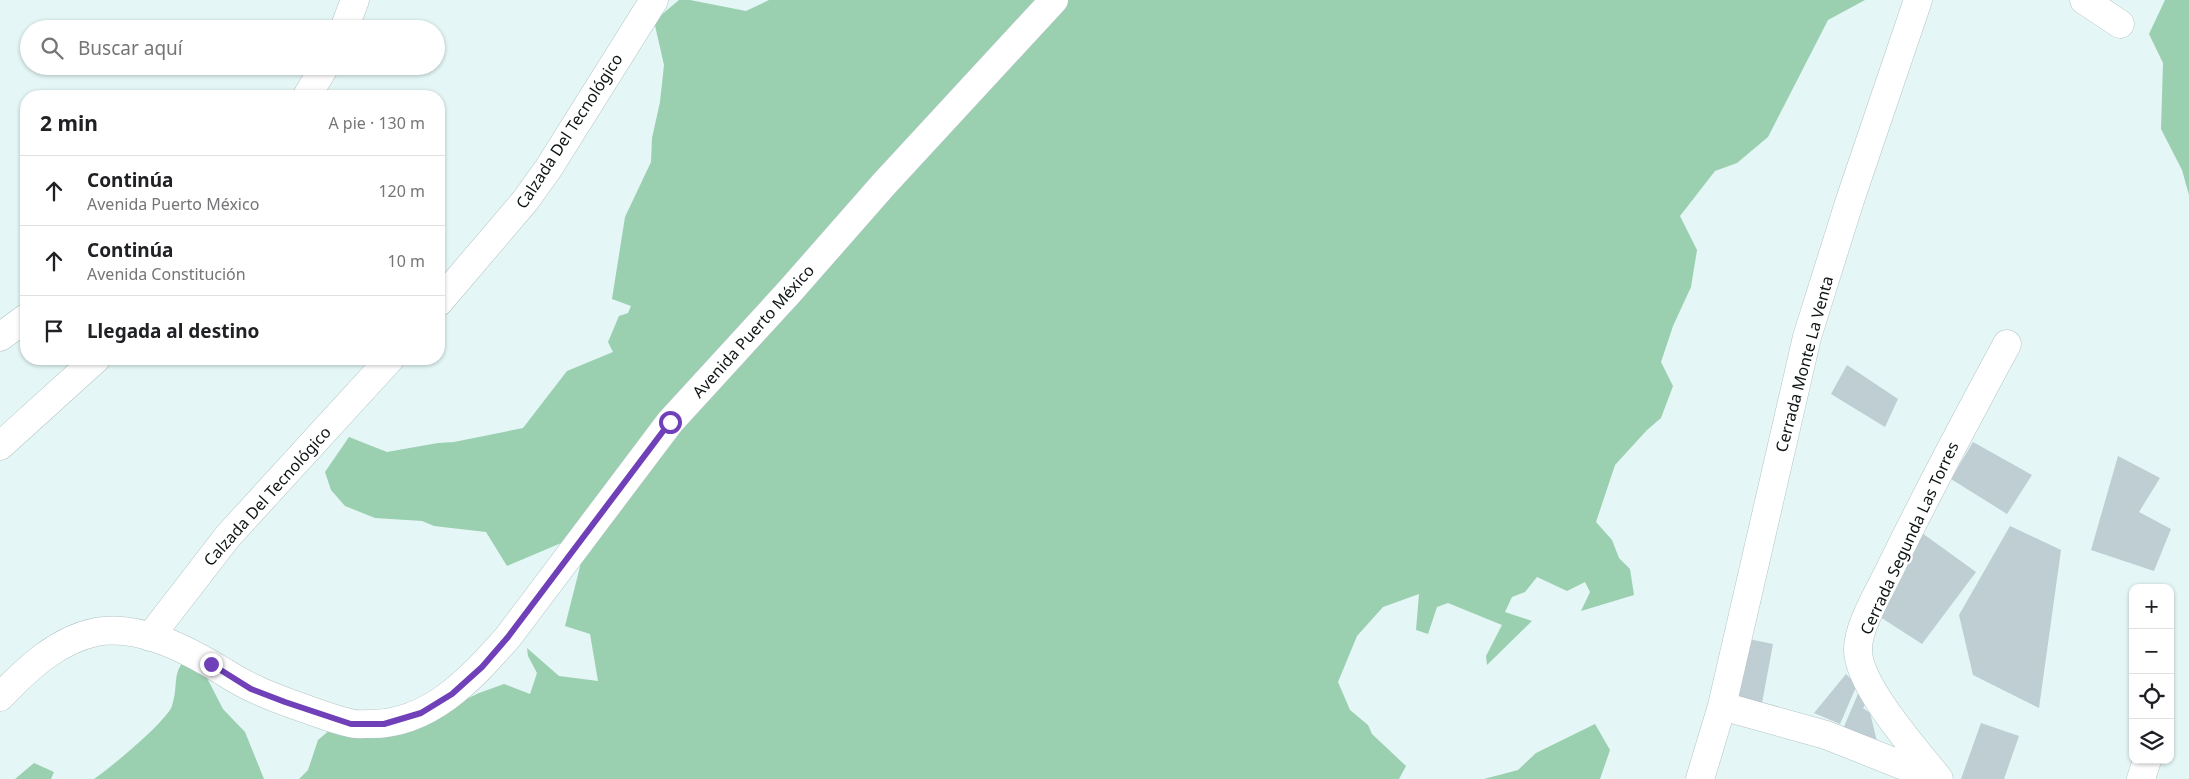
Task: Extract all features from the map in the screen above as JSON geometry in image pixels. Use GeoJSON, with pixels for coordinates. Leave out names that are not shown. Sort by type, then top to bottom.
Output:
{"type":"FeatureCollection","features":[{"type":"Feature","properties":{"kind":"street"},"geometry":{"type":"LineString","coordinates":[[347,20],[355,0]]}},
{"type":"Feature","properties":{"kind":"street","name":"Calzada Del Tecnológico"},"geometry":{"type":"LineString","coordinates":[[445,295],[525,201],[548,169],[654,0]]}},
{"type":"Feature","properties":{"kind":"street","name":"Avenida Puerto México"},"geometry":{"type":"LineString","coordinates":[[0,697],[31,666],[64,644],[96,632],[127,632],[150,637],[183,648],[251,689],[351,724],[384,724],[412,716],[421,713],[452,694],[482,667],[508,637],[670,422],[790,291],[884,184],[1054,0]]}},
{"type":"Feature","properties":{"kind":"street","name":"Cerrada Monte La Venta"},"geometry":{"type":"LineString","coordinates":[[1700,779],[1722,706],[1807,337],[1850,200],[1918,0]]}},
{"type":"Feature","properties":{"kind":"street"},"geometry":{"type":"LineString","coordinates":[[2084,0],[2120,24]]}},
{"type":"Feature","properties":{"kind":"street"},"geometry":{"type":"LineString","coordinates":[[311,90],[320,75]]}},
{"type":"Feature","properties":{"kind":"street"},"geometry":{"type":"LineString","coordinates":[[0,336],[20,322]]}},
{"type":"Feature","properties":{"kind":"street","name":"Cerrada Segunda Las Torres"},"geometry":{"type":"LineString","coordinates":[[1938,779],[1877,699],[1863,669],[1858,650],[1866,619],[1932,483],[2007,344]]}},
{"type":"Feature","properties":{"kind":"street"},"geometry":{"type":"LineString","coordinates":[[0,446],[89,365]]}},
{"type":"Feature","properties":{"kind":"street","name":"Calzada Del Tecnológico"},"geometry":{"type":"LineString","coordinates":[[150,637],[228,536],[385,365]]}},
{"type":"Feature","properties":{"kind":"street"},"geometry":{"type":"LineString","coordinates":[[1722,706],[1826,735],[1938,779]]}},
{"type":"Feature","properties":{"kind":"street"},"geometry":{"type":"LineString","coordinates":[[2141,779],[2147,764]]}},
{"type":"Feature","properties":{"kind":"green space"},"geometry":{"type":"Polygon","coordinates":[[[679,0],[690,0],[746,11],[769,0],[1865,0],[1828,20],[1768,137],[1737,163],[1715,171],[1680,216],[1697,250],[1691,287],[1673,326],[1661,362],[1673,386],[1661,418],[1647,430],[1615,465],[1596,522],[1612,540],[1619,558],[1630,569],[1634,595],[1581,611],[1590,592],[1585,582],[1567,591],[1537,577],[1525,592],[1512,597],[1505,612],[1532,621],[1487,665],[1486,656],[1502,625],[1448,603],[1437,607],[1428,634],[1416,630],[1419,594],[1383,607],[1357,636],[1338,682],[1350,710],[1368,725],[1372,734],[1406,766],[1399,779],[299,779],[308,770],[318,740],[337,724],[454,705],[504,684],[530,694],[537,673],[528,656],[527,648],[559,676],[598,681],[590,634],[565,626],[585,547],[566,541],[507,566],[486,532],[434,526],[422,521],[375,518],[345,506],[331,490],[325,472],[349,437],[387,452],[454,442],[523,428],[567,371],[613,352],[608,342],[619,316],[628,313],[631,306],[612,299],[625,217],[651,162],[652,138],[660,102],[664,65],[654,21],[679,0]]]}},
{"type":"Feature","properties":{"kind":"green space"},"geometry":{"type":"Polygon","coordinates":[[[2165,0],[2189,0],[2189,195],[2182,170],[2161,129],[2163,63],[2149,34],[2165,0]]]}},
{"type":"Feature","properties":{"kind":"green space"},"geometry":{"type":"Polygon","coordinates":[[[193,651],[223,709],[245,732],[264,779],[94,779],[137,744],[168,713],[172,706],[178,671],[193,651]]]}},
{"type":"Feature","properties":{"kind":"green space"},"geometry":{"type":"Polygon","coordinates":[[[1595,724],[1610,750],[1600,779],[1484,779],[1518,770],[1536,753],[1595,724]]]}},
{"type":"Feature","properties":{"kind":"green space"},"geometry":{"type":"Polygon","coordinates":[[[34,763],[54,772],[51,779],[15,779],[34,763]]]}},
{"type":"Feature","properties":{"kind":"building"},"geometry":{"type":"Polygon","coordinates":[[[1847,365],[1898,399],[1885,427],[1831,394],[1847,365]]]}},
{"type":"Feature","properties":{"kind":"building"},"geometry":{"type":"Polygon","coordinates":[[[1973,442],[2032,475],[2007,514],[1951,479],[1973,442]]]}},
{"type":"Feature","properties":{"kind":"building"},"geometry":{"type":"Polygon","coordinates":[[[2118,456],[2160,478],[2139,512],[2171,529],[2154,571],[2091,550],[2118,456]]]}},
{"type":"Feature","properties":{"kind":"building"},"geometry":{"type":"Polygon","coordinates":[[[2010,526],[2061,550],[2039,708],[1973,675],[1959,615],[2010,526]]]}},
{"type":"Feature","properties":{"kind":"building"},"geometry":{"type":"Polygon","coordinates":[[[1922,533],[1976,572],[1922,644],[1877,615],[1922,533]]]}},
{"type":"Feature","properties":{"kind":"building"},"geometry":{"type":"Polygon","coordinates":[[[1739,637],[1773,644],[1762,703],[1728,696],[1739,637]]]}},
{"type":"Feature","properties":{"kind":"building"},"geometry":{"type":"Polygon","coordinates":[[[1846,674],[1857,685],[1840,724],[1814,713],[1846,674]]]}},
{"type":"Feature","properties":{"kind":"building"},"geometry":{"type":"Polygon","coordinates":[[[1860,689],[1869,698],[1863,708],[1870,713],[1877,741],[1843,729],[1860,689]]]}},
{"type":"Feature","properties":{"kind":"building"},"geometry":{"type":"Polygon","coordinates":[[[1981,723],[2019,736],[2004,779],[1961,779],[1981,723]]]}},
{"type":"Feature","properties":{"kind":"route"},"geometry":{"type":"LineString","coordinates":[[211,664],[251,689],[351,724],[384,724],[421,713],[452,694],[482,667],[508,637],[670,422]]}}]}
